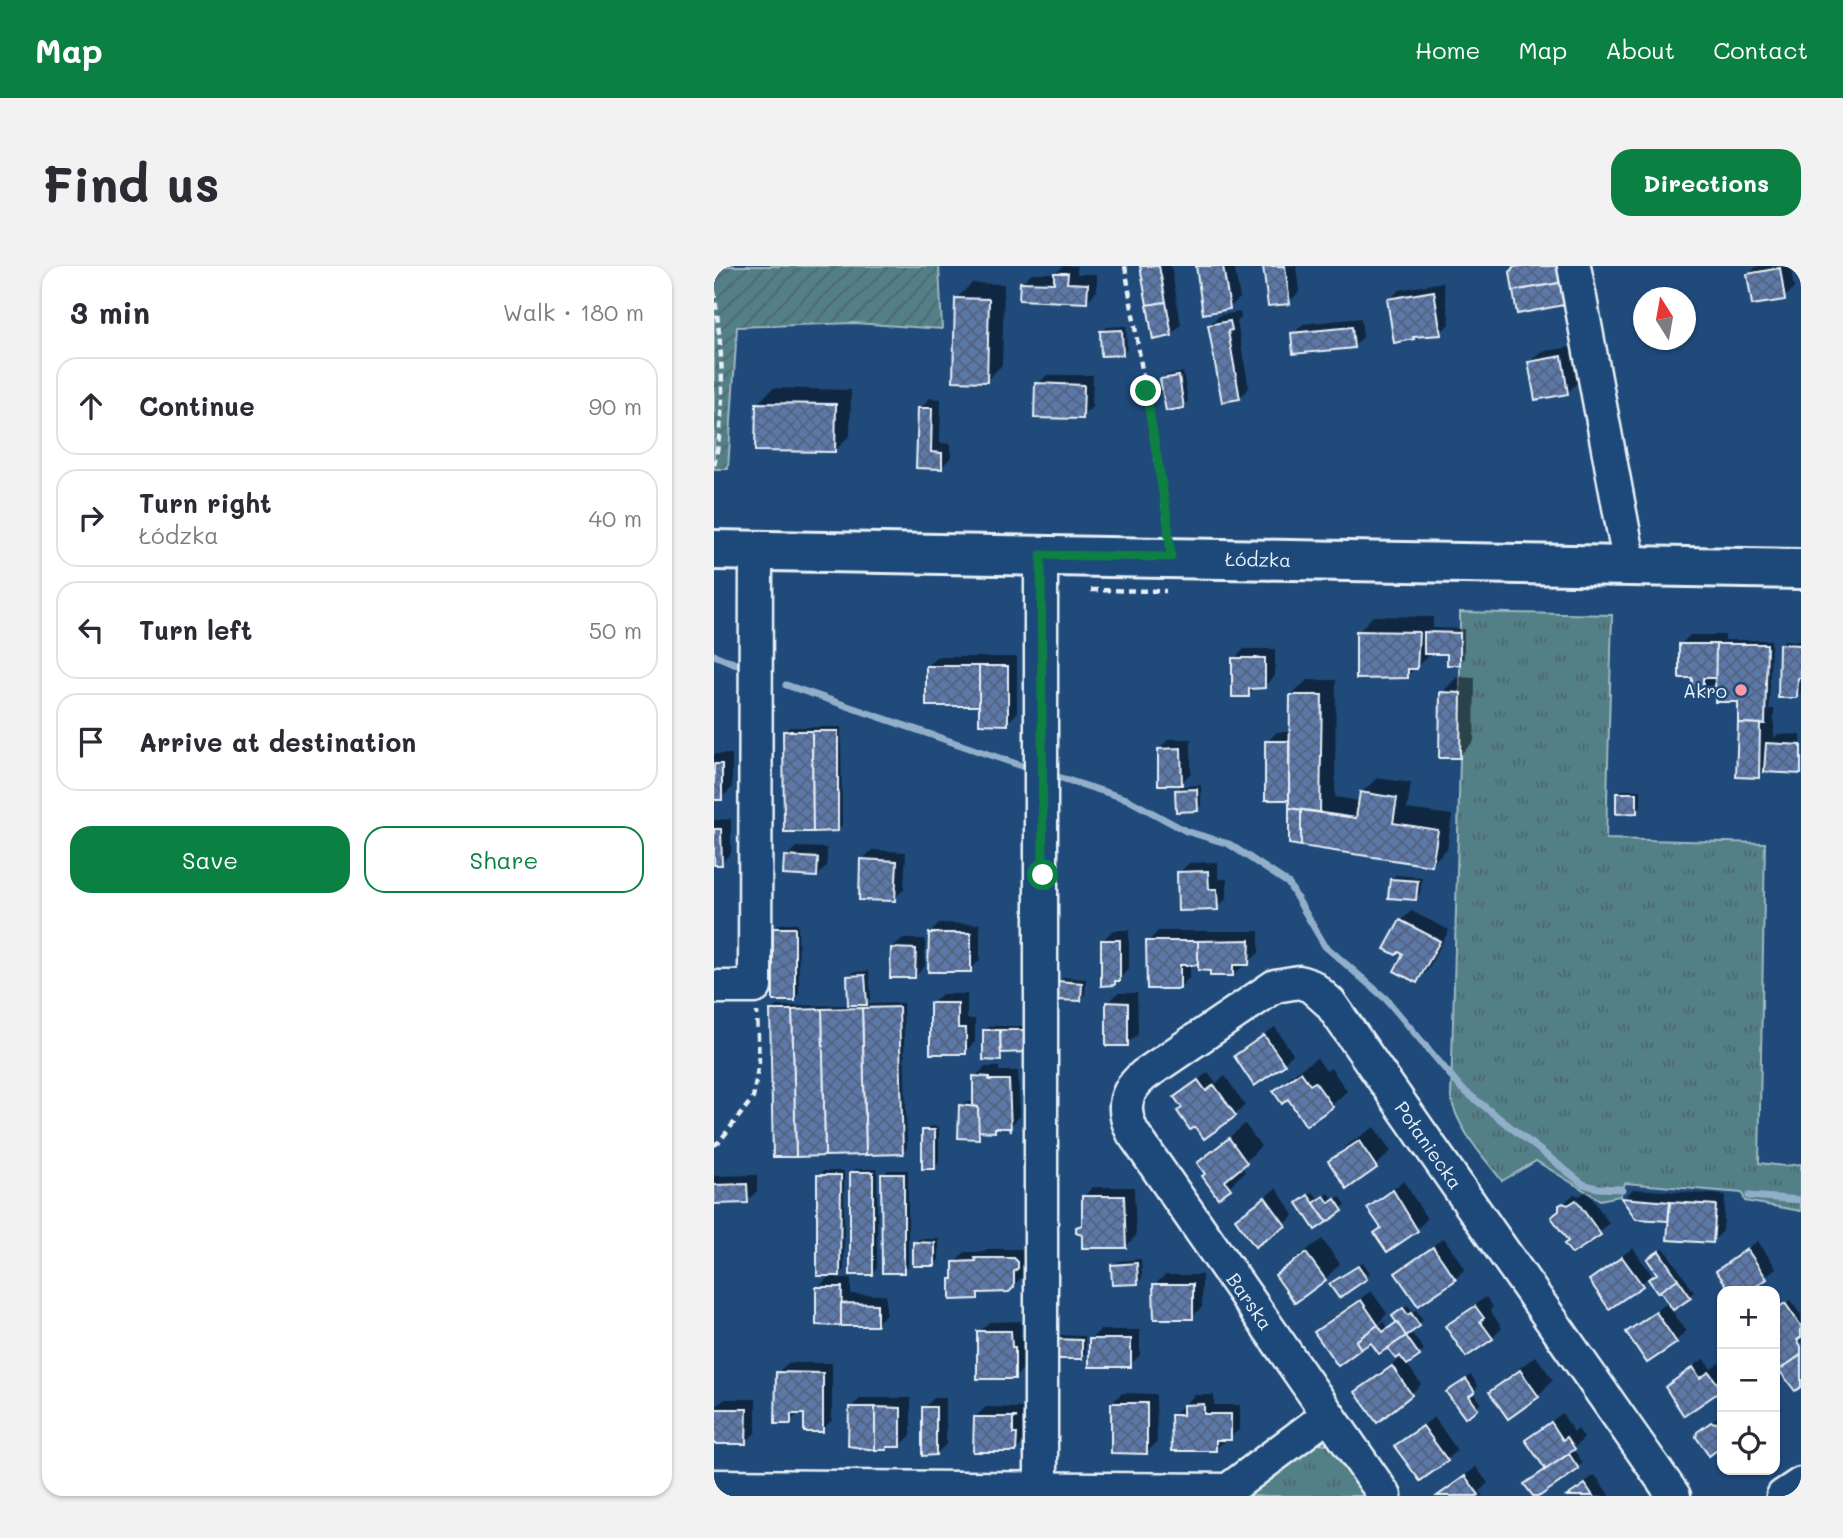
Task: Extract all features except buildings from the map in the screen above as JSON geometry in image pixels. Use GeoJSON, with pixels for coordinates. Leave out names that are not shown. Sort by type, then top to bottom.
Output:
{"type":"FeatureCollection","features":[{"type":"Feature","properties":{"kind":"main road","name":"Łódzka"},"geometry":{"type":"LineString","coordinates":[[714,550],[1801,569]]}},
{"type":"Feature","properties":{"kind":"street"},"geometry":{"type":"LineString","coordinates":[[1574,266],[1630,566]]}},
{"type":"Feature","properties":{"kind":"street"},"geometry":{"type":"LineString","coordinates":[[714,987],[755,987],[756,550]]}},
{"type":"Feature","properties":{"kind":"street"},"geometry":{"type":"LineString","coordinates":[[1041,555],[1041,1489]]}},
{"type":"Feature","properties":{"kind":"street","name":"Połaniecka"},"geometry":{"type":"LineString","coordinates":[[1125,1102],[1128,1092],[1144,1075],[1275,986],[1299,982],[1322,993],[1674,1496]]}},
{"type":"Feature","properties":{"kind":"street","name":"Barska"},"geometry":{"type":"LineString","coordinates":[[1125,1102],[1125,1113],[1133,1133],[1385,1496]]}},
{"type":"Feature","properties":{"kind":"street"},"geometry":{"type":"LineString","coordinates":[[714,1486],[1228,1493],[1328,1415]]}},
{"type":"Feature","properties":{"kind":"street"},"geometry":{"type":"LineString","coordinates":[[1783,1496],[1801,1484]]}},
{"type":"Feature","properties":{"kind":"path"},"geometry":{"type":"LineString","coordinates":[[1125,266],[1167,516],[1171,557]]}},
{"type":"Feature","properties":{"kind":"path"},"geometry":{"type":"LineString","coordinates":[[714,291],[722,369],[718,447],[714,466]]}},
{"type":"Feature","properties":{"kind":"path"},"geometry":{"type":"LineString","coordinates":[[714,1146],[753,1098],[759,1062],[755,987]]}},
{"type":"Feature","properties":{"kind":"green space"},"geometry":{"type":"Polygon","coordinates":[[[714,266],[939,266],[942,329],[854,323],[737,327],[728,469],[714,469],[714,266]]]}},
{"type":"Feature","properties":{"kind":"green space"},"geometry":{"type":"Polygon","coordinates":[[[1460,612],[1612,615],[1606,839],[1765,843],[1759,1163],[1784,1166],[1801,1164],[1801,1211],[1745,1201],[1742,1193],[1625,1183],[1620,1196],[1600,1200],[1536,1161],[1502,1181],[1465,1132],[1451,1098],[1460,758],[1460,612]]]}},
{"type":"Feature","properties":{"kind":"green space"},"geometry":{"type":"Polygon","coordinates":[[[1313,1443],[1330,1444],[1336,1448],[1370,1496],[1247,1496],[1256,1483],[1313,1443]]]}},
{"type":"Feature","properties":{"kind":"waterway"},"geometry":{"type":"LineString","coordinates":[[714,655],[741,666]]}},
{"type":"Feature","properties":{"kind":"waterway"},"geometry":{"type":"LineString","coordinates":[[786,685],[1031,769]]}},
{"type":"Feature","properties":{"kind":"waterway"},"geometry":{"type":"LineString","coordinates":[[1058,777],[1127,799],[1186,831],[1229,844],[1288,883],[1325,946],[1386,999],[1462,1089],[1583,1184],[1597,1188],[1622,1189]]}},
{"type":"Feature","properties":{"kind":"waterway"},"geometry":{"type":"LineString","coordinates":[[1749,1196],[1801,1200]]}},
{"type":"Feature","properties":{"kind":"place","name":"Akro"},"geometry":{"type":"Point","coordinates":[1741,690]}},
{"type":"Feature","properties":{"kind":"route"},"geometry":{"type":"LineString","coordinates":[[1043,875],[1041,555],[1171,557],[1167,516],[1146,391]]}}]}
